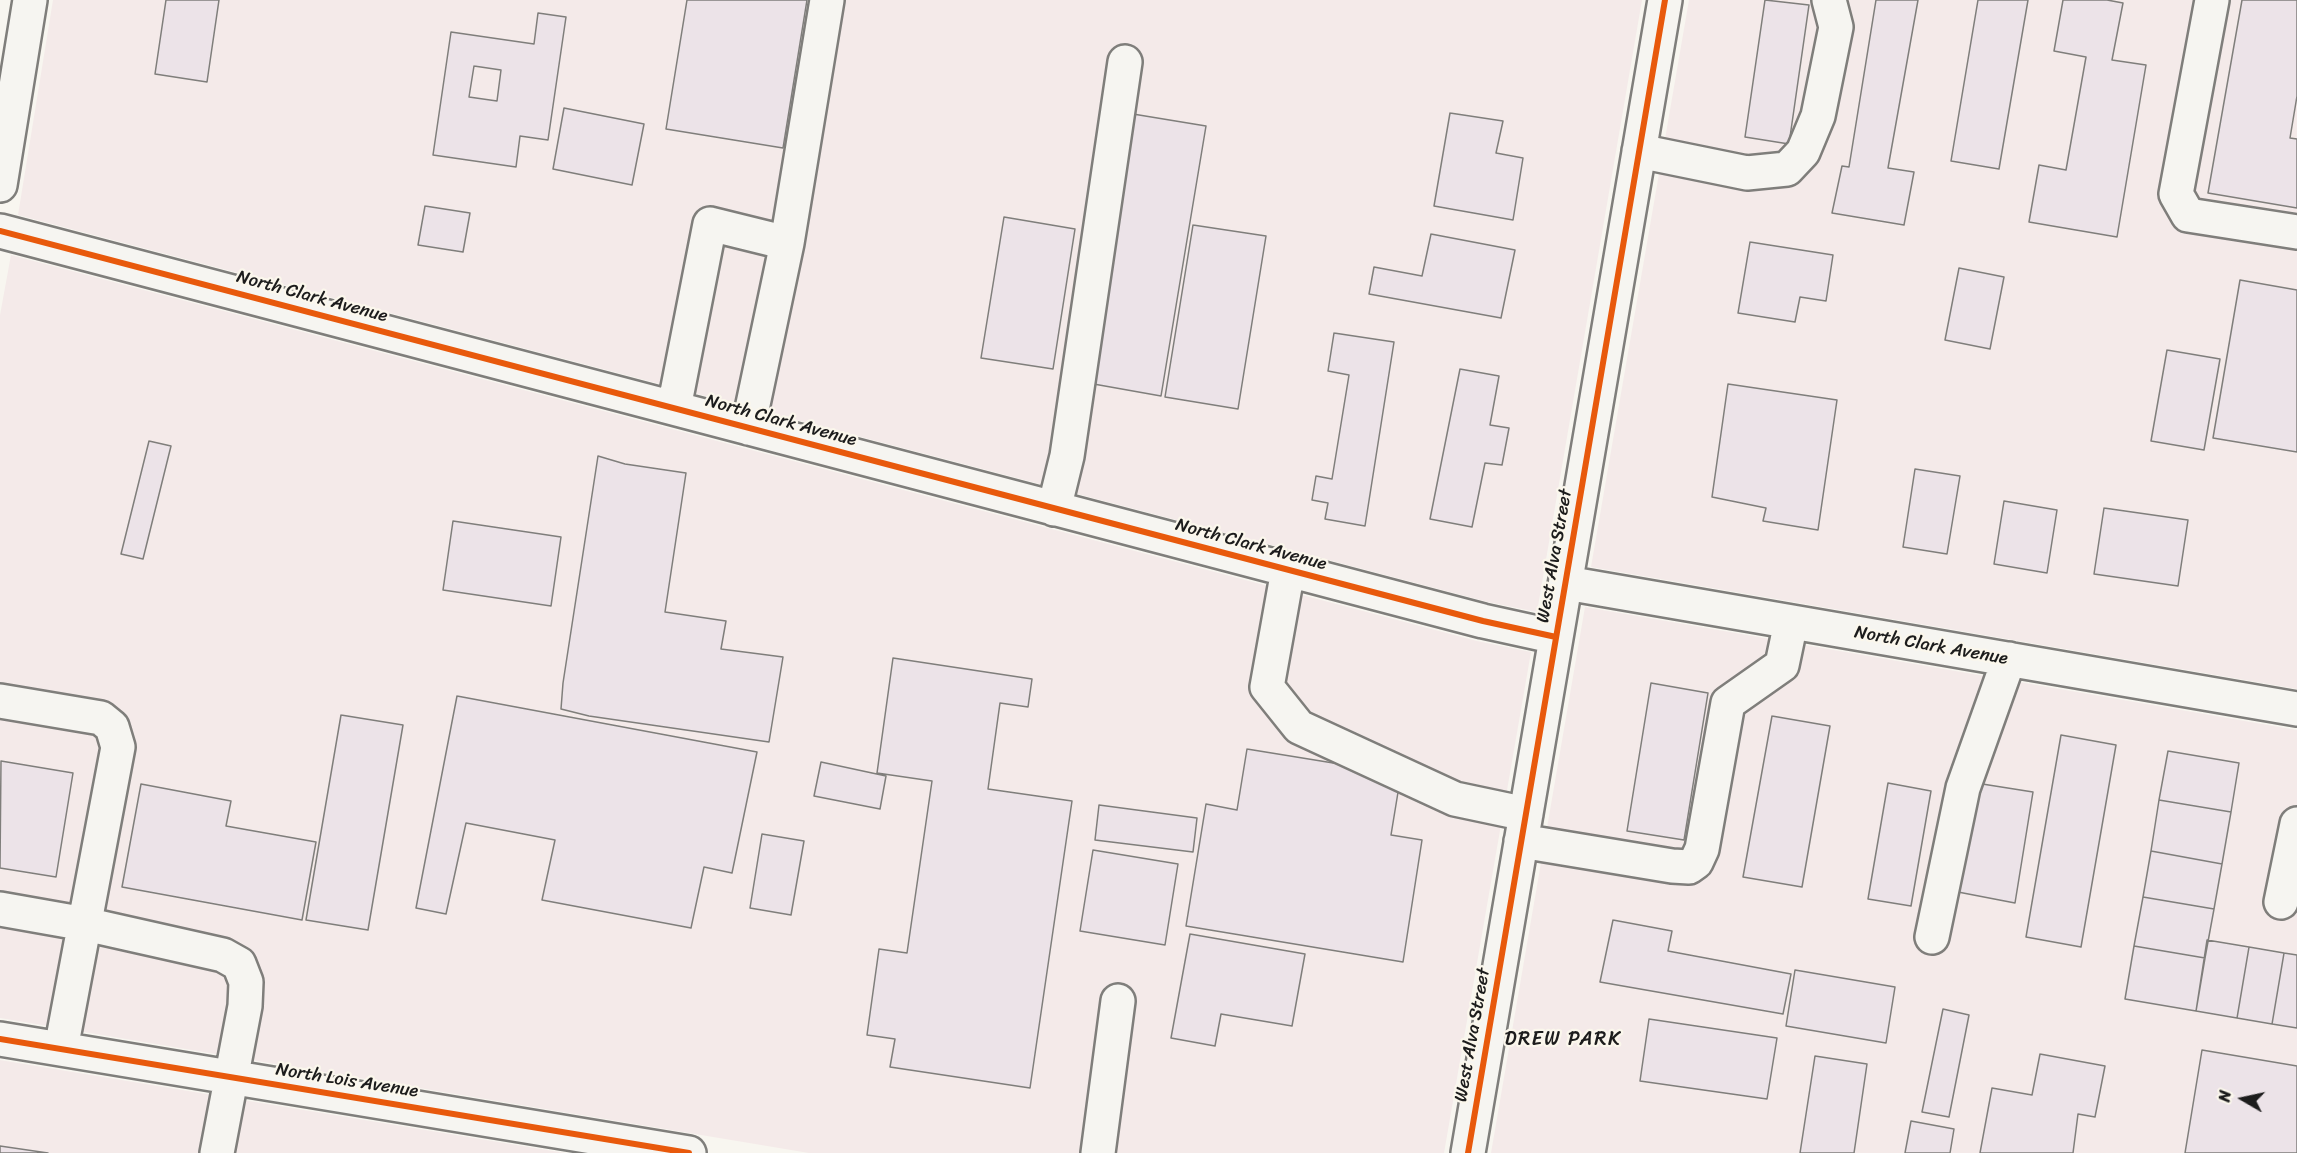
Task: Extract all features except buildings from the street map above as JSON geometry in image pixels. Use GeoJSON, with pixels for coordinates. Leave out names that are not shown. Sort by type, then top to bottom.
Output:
{"type":"FeatureCollection","features":[{"type":"Feature","properties":{"kind":"street"},"geometry":{"type":"LineString","coordinates":[[0,185],[8,86],[30,0]]}},
{"type":"Feature","properties":{"kind":"street"},"geometry":{"type":"LineString","coordinates":[[748,428],[787,243],[827,0]]}},
{"type":"Feature","properties":{"kind":"street","name":"West Alva Street"},"geometry":{"type":"LineString","coordinates":[[1468,1153],[1665,0]]}},
{"type":"Feature","properties":{"kind":"street"},"geometry":{"type":"LineString","coordinates":[[1639,151],[1747,173],[1787,169],[1803,152],[1818,116],[1836,27],[1829,0]]}},
{"type":"Feature","properties":{"kind":"street"},"geometry":{"type":"LineString","coordinates":[[2212,0],[2176,194],[2188,215],[2297,232]]}},
{"type":"Feature","properties":{"kind":"street"},"geometry":{"type":"LineString","coordinates":[[1054,509],[1067,456],[1125,62]]}},
{"type":"Feature","properties":{"kind":"street"},"geometry":{"type":"LineString","coordinates":[[674,408],[711,224],[787,243]]}},
{"type":"Feature","properties":{"kind":"street","name":"North Clark Avenue"},"geometry":{"type":"LineString","coordinates":[[0,231],[1482,621],[1556,637]]}},
{"type":"Feature","properties":{"kind":"street"},"geometry":{"type":"LineString","coordinates":[[1288,570],[1267,687],[1299,727],[1455,799],[1523,827],[1672,866],[1689,867],[1696,862],[1701,849],[1728,703],[1782,664],[1791,622]]}},
{"type":"Feature","properties":{"kind":"street","name":"North Clark Avenue"},"geometry":{"type":"LineString","coordinates":[[1566,583],[2297,709]]}},
{"type":"Feature","properties":{"kind":"street"},"geometry":{"type":"LineString","coordinates":[[1932,937],[1963,788],[2009,659]]}},
{"type":"Feature","properties":{"kind":"street"},"geometry":{"type":"LineString","coordinates":[[0,701],[101,718],[112,727],[118,747],[61,1049]]}},
{"type":"Feature","properties":{"kind":"street"},"geometry":{"type":"LineString","coordinates":[[2281,902],[2297,824]]}},
{"type":"Feature","properties":{"kind":"street"},"geometry":{"type":"LineString","coordinates":[[0,909],[85,924],[224,955],[239,964],[246,982],[245,1006],[217,1153]]}},
{"type":"Feature","properties":{"kind":"street"},"geometry":{"type":"LineString","coordinates":[[1098,1153],[1118,1001]]}},
{"type":"Feature","properties":{"kind":"street","name":"North Lois Avenue"},"geometry":{"type":"LineString","coordinates":[[0,1039],[231,1077],[519,1139],[689,1153]]}},
{"type":"Feature","properties":{"kind":"shaded area"},"geometry":{"type":"Polygon","coordinates":[[[53,0],[1642,0],[1537,612],[1488,602],[18,215],[53,0]]]}},
{"type":"Feature","properties":{"kind":"shaded area"},"geometry":{"type":"Polygon","coordinates":[[[1689,0],[2297,0],[2297,689],[1591,567],[1689,0]]]}},
{"type":"Feature","properties":{"kind":"shaded area"},"geometry":{"type":"Polygon","coordinates":[[[11,255],[1477,641],[1531,652],[1444,1153],[809,1153],[0,1018],[0,315],[11,255]]]}},
{"type":"Feature","properties":{"kind":"shaded area"},"geometry":{"type":"Polygon","coordinates":[[[1585,607],[2297,730],[2297,1153],[1491,1153],[1585,607]]]}},
{"type":"Feature","properties":{"kind":"shaded area"},"geometry":{"type":"Polygon","coordinates":[[[0,1060],[565,1153],[0,1153],[0,1060]]]}},
{"type":"Feature","properties":{"kind":"cycle path"},"geometry":{"type":"LineString","coordinates":[[1468,1153],[1665,0]]}},
{"type":"Feature","properties":{"kind":"cycle path"},"geometry":{"type":"LineString","coordinates":[[0,231],[1483,621],[1556,637]]}},
{"type":"Feature","properties":{"kind":"cycle path"},"geometry":{"type":"LineString","coordinates":[[0,1039],[689,1153]]}},
{"type":"Feature","properties":{"kind":"district","name":"DREW PARK"},"geometry":{"type":"Point","coordinates":[1563,1040]}}]}
